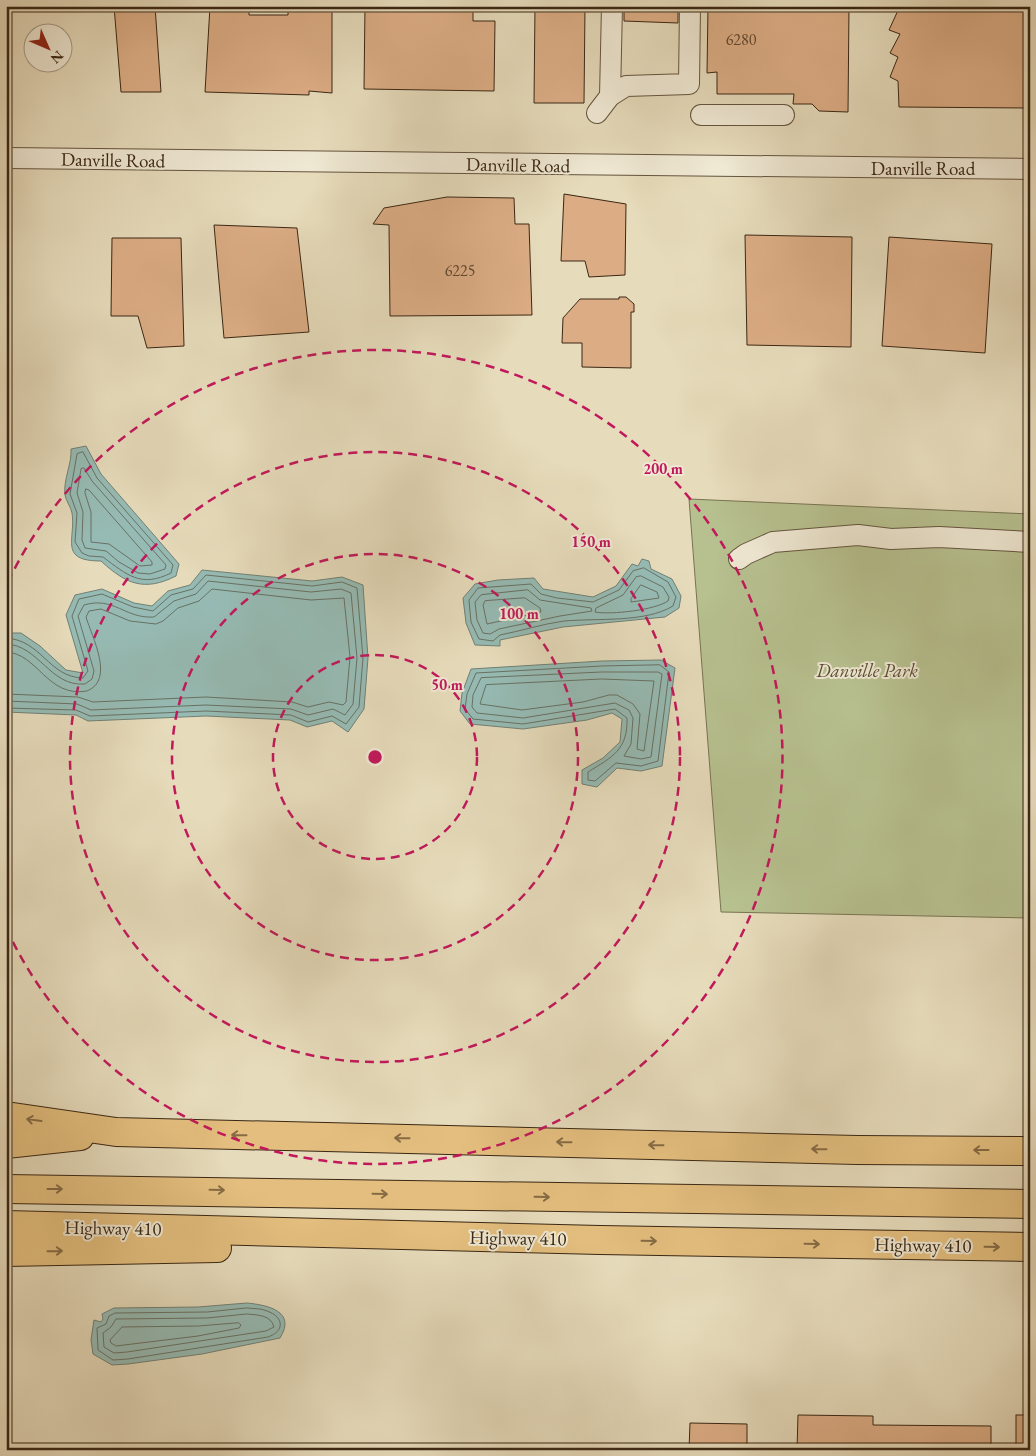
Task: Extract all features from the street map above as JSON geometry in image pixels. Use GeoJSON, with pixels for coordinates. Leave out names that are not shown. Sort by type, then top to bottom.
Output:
{"type":"FeatureCollection","features":[{"type":"Feature","properties":{"kind":"highway"},"geometry":{"type":"LineString","coordinates":[[6,1116],[116,1132],[857,1150],[1030,1151]]}},
{"type":"Feature","properties":{"kind":"highway"},"geometry":{"type":"LineString","coordinates":[[6,1144],[116,1132]]}},
{"type":"Feature","properties":{"kind":"highway"},"geometry":{"type":"LineString","coordinates":[[6,1189],[1030,1204]]}},
{"type":"Feature","properties":{"kind":"highway","name":"Highway 410"},"geometry":{"type":"LineString","coordinates":[[6,1225],[600,1240],[1030,1247]]}},
{"type":"Feature","properties":{"kind":"highway"},"geometry":{"type":"LineString","coordinates":[[6,1252],[600,1240]]}},
{"type":"Feature","properties":{"kind":"street"},"geometry":{"type":"LineString","coordinates":[[610,96],[612,6]]}},
{"type":"Feature","properties":{"kind":"street"},"geometry":{"type":"LineString","coordinates":[[597,113],[610,96],[626,86],[689,84],[690,6]]}},
{"type":"Feature","properties":{"kind":"street"},"geometry":{"type":"LineString","coordinates":[[701,115],[784,114]]}},
{"type":"Feature","properties":{"kind":"street","name":"Danville Road"},"geometry":{"type":"LineString","coordinates":[[6,158],[1030,169]]}},
{"type":"Feature","properties":{"kind":"street"},"geometry":{"type":"LineString","coordinates":[[739,559],[773,542],[858,535],[891,539],[940,537],[1030,542]]}},
{"type":"Feature","properties":{"kind":"green space","name":"Danville Park"},"geometry":{"type":"Polygon","coordinates":[[[689,499],[1030,514],[1030,918],[721,912],[689,499]]]}},
{"type":"Feature","properties":{"kind":"water"},"geometry":{"type":"Polygon","coordinates":[[[86,446],[101,474],[179,564],[176,576],[154,584],[136,583],[119,575],[101,561],[88,560],[74,553],[72,547],[72,513],[65,495],[65,484],[71,449],[86,446]]]}},
{"type":"Feature","properties":{"kind":"water"},"geometry":{"type":"Polygon","coordinates":[[[642,559],[649,561],[651,569],[672,579],[681,596],[679,608],[665,617],[563,627],[500,640],[500,646],[475,645],[466,623],[463,598],[475,584],[498,580],[534,578],[543,589],[593,597],[616,586],[632,564],[638,566],[642,559]]]}},
{"type":"Feature","properties":{"kind":"water"},"geometry":{"type":"Polygon","coordinates":[[[202,570],[312,581],[342,577],[363,585],[368,658],[364,709],[348,732],[332,721],[307,727],[290,720],[206,716],[88,721],[76,715],[6,712],[6,633],[21,633],[40,646],[66,670],[83,673],[66,615],[75,595],[102,589],[134,603],[152,606],[168,591],[190,585],[202,570]]]}},
{"type":"Feature","properties":{"kind":"water"},"geometry":{"type":"Polygon","coordinates":[[[661,660],[675,668],[662,766],[641,771],[617,768],[597,787],[582,784],[582,770],[603,758],[620,742],[622,719],[612,713],[587,720],[523,729],[470,724],[460,711],[462,693],[471,669],[602,661],[661,660]]]}},
{"type":"Feature","properties":{"kind":"water"},"geometry":{"type":"Polygon","coordinates":[[[247,1303],[271,1308],[282,1316],[285,1321],[280,1338],[202,1354],[128,1364],[112,1365],[93,1354],[91,1340],[94,1320],[101,1322],[103,1319],[102,1314],[114,1308],[198,1307],[247,1303]]]}},
{"type":"Feature","properties":{"kind":"building"},"geometry":{"type":"Polygon","coordinates":[[[114,6],[155,6],[161,92],[121,92],[114,6]]]}},
{"type":"Feature","properties":{"kind":"building"},"geometry":{"type":"Polygon","coordinates":[[[210,6],[249,6],[249,15],[288,15],[288,6],[332,6],[332,93],[309,91],[309,95],[205,92],[210,6]]]}},
{"type":"Feature","properties":{"kind":"building"},"geometry":{"type":"Polygon","coordinates":[[[365,6],[473,6],[473,21],[495,21],[494,91],[364,89],[365,6]]]}},
{"type":"Feature","properties":{"kind":"building"},"geometry":{"type":"Polygon","coordinates":[[[535,6],[585,6],[584,103],[534,103],[535,6]]]}},
{"type":"Feature","properties":{"kind":"building"},"geometry":{"type":"Polygon","coordinates":[[[624,6],[678,6],[678,23],[624,21],[624,6]]]}},
{"type":"Feature","properties":{"kind":"building"},"geometry":{"type":"Polygon","coordinates":[[[708,6],[849,6],[848,112],[819,111],[812,104],[793,104],[794,94],[717,94],[717,72],[707,73],[708,6]]]}},
{"type":"Feature","properties":{"kind":"building"},"geometry":{"type":"Polygon","coordinates":[[[900,6],[1028,6],[1026,108],[899,107],[898,81],[890,77],[898,57],[890,53],[900,34],[889,30],[900,6]]]}},
{"type":"Feature","properties":{"kind":"building"},"geometry":{"type":"Polygon","coordinates":[[[564,194],[626,204],[625,275],[589,277],[585,261],[561,261],[564,194]]]}},
{"type":"Feature","properties":{"kind":"building"},"geometry":{"type":"Polygon","coordinates":[[[447,197],[514,198],[515,224],[529,224],[532,315],[390,316],[389,225],[373,224],[384,208],[447,197]]]}},
{"type":"Feature","properties":{"kind":"building"},"geometry":{"type":"Polygon","coordinates":[[[214,225],[297,228],[309,332],[224,338],[214,225]]]}},
{"type":"Feature","properties":{"kind":"building"},"geometry":{"type":"Polygon","coordinates":[[[745,235],[852,237],[851,347],[747,345],[745,235]]]}},
{"type":"Feature","properties":{"kind":"building"},"geometry":{"type":"Polygon","coordinates":[[[889,237],[992,244],[985,353],[882,346],[889,237]]]}},
{"type":"Feature","properties":{"kind":"building"},"geometry":{"type":"Polygon","coordinates":[[[112,238],[181,238],[184,346],[147,348],[138,316],[111,316],[112,238]]]}},
{"type":"Feature","properties":{"kind":"building"},"geometry":{"type":"Polygon","coordinates":[[[619,297],[626,297],[634,304],[634,312],[631,312],[631,368],[582,367],[582,343],[562,343],[563,318],[580,299],[619,299],[619,297]]]}},
{"type":"Feature","properties":{"kind":"building"},"geometry":{"type":"Polygon","coordinates":[[[798,1415],[873,1416],[873,1425],[991,1426],[991,1450],[797,1450],[798,1415]]]}},
{"type":"Feature","properties":{"kind":"building"},"geometry":{"type":"Polygon","coordinates":[[[1016,1415],[1030,1415],[1030,1450],[1016,1450],[1016,1415]]]}},
{"type":"Feature","properties":{"kind":"building"},"geometry":{"type":"Polygon","coordinates":[[[690,1423],[747,1424],[747,1450],[689,1450],[690,1423]]]}}]}
